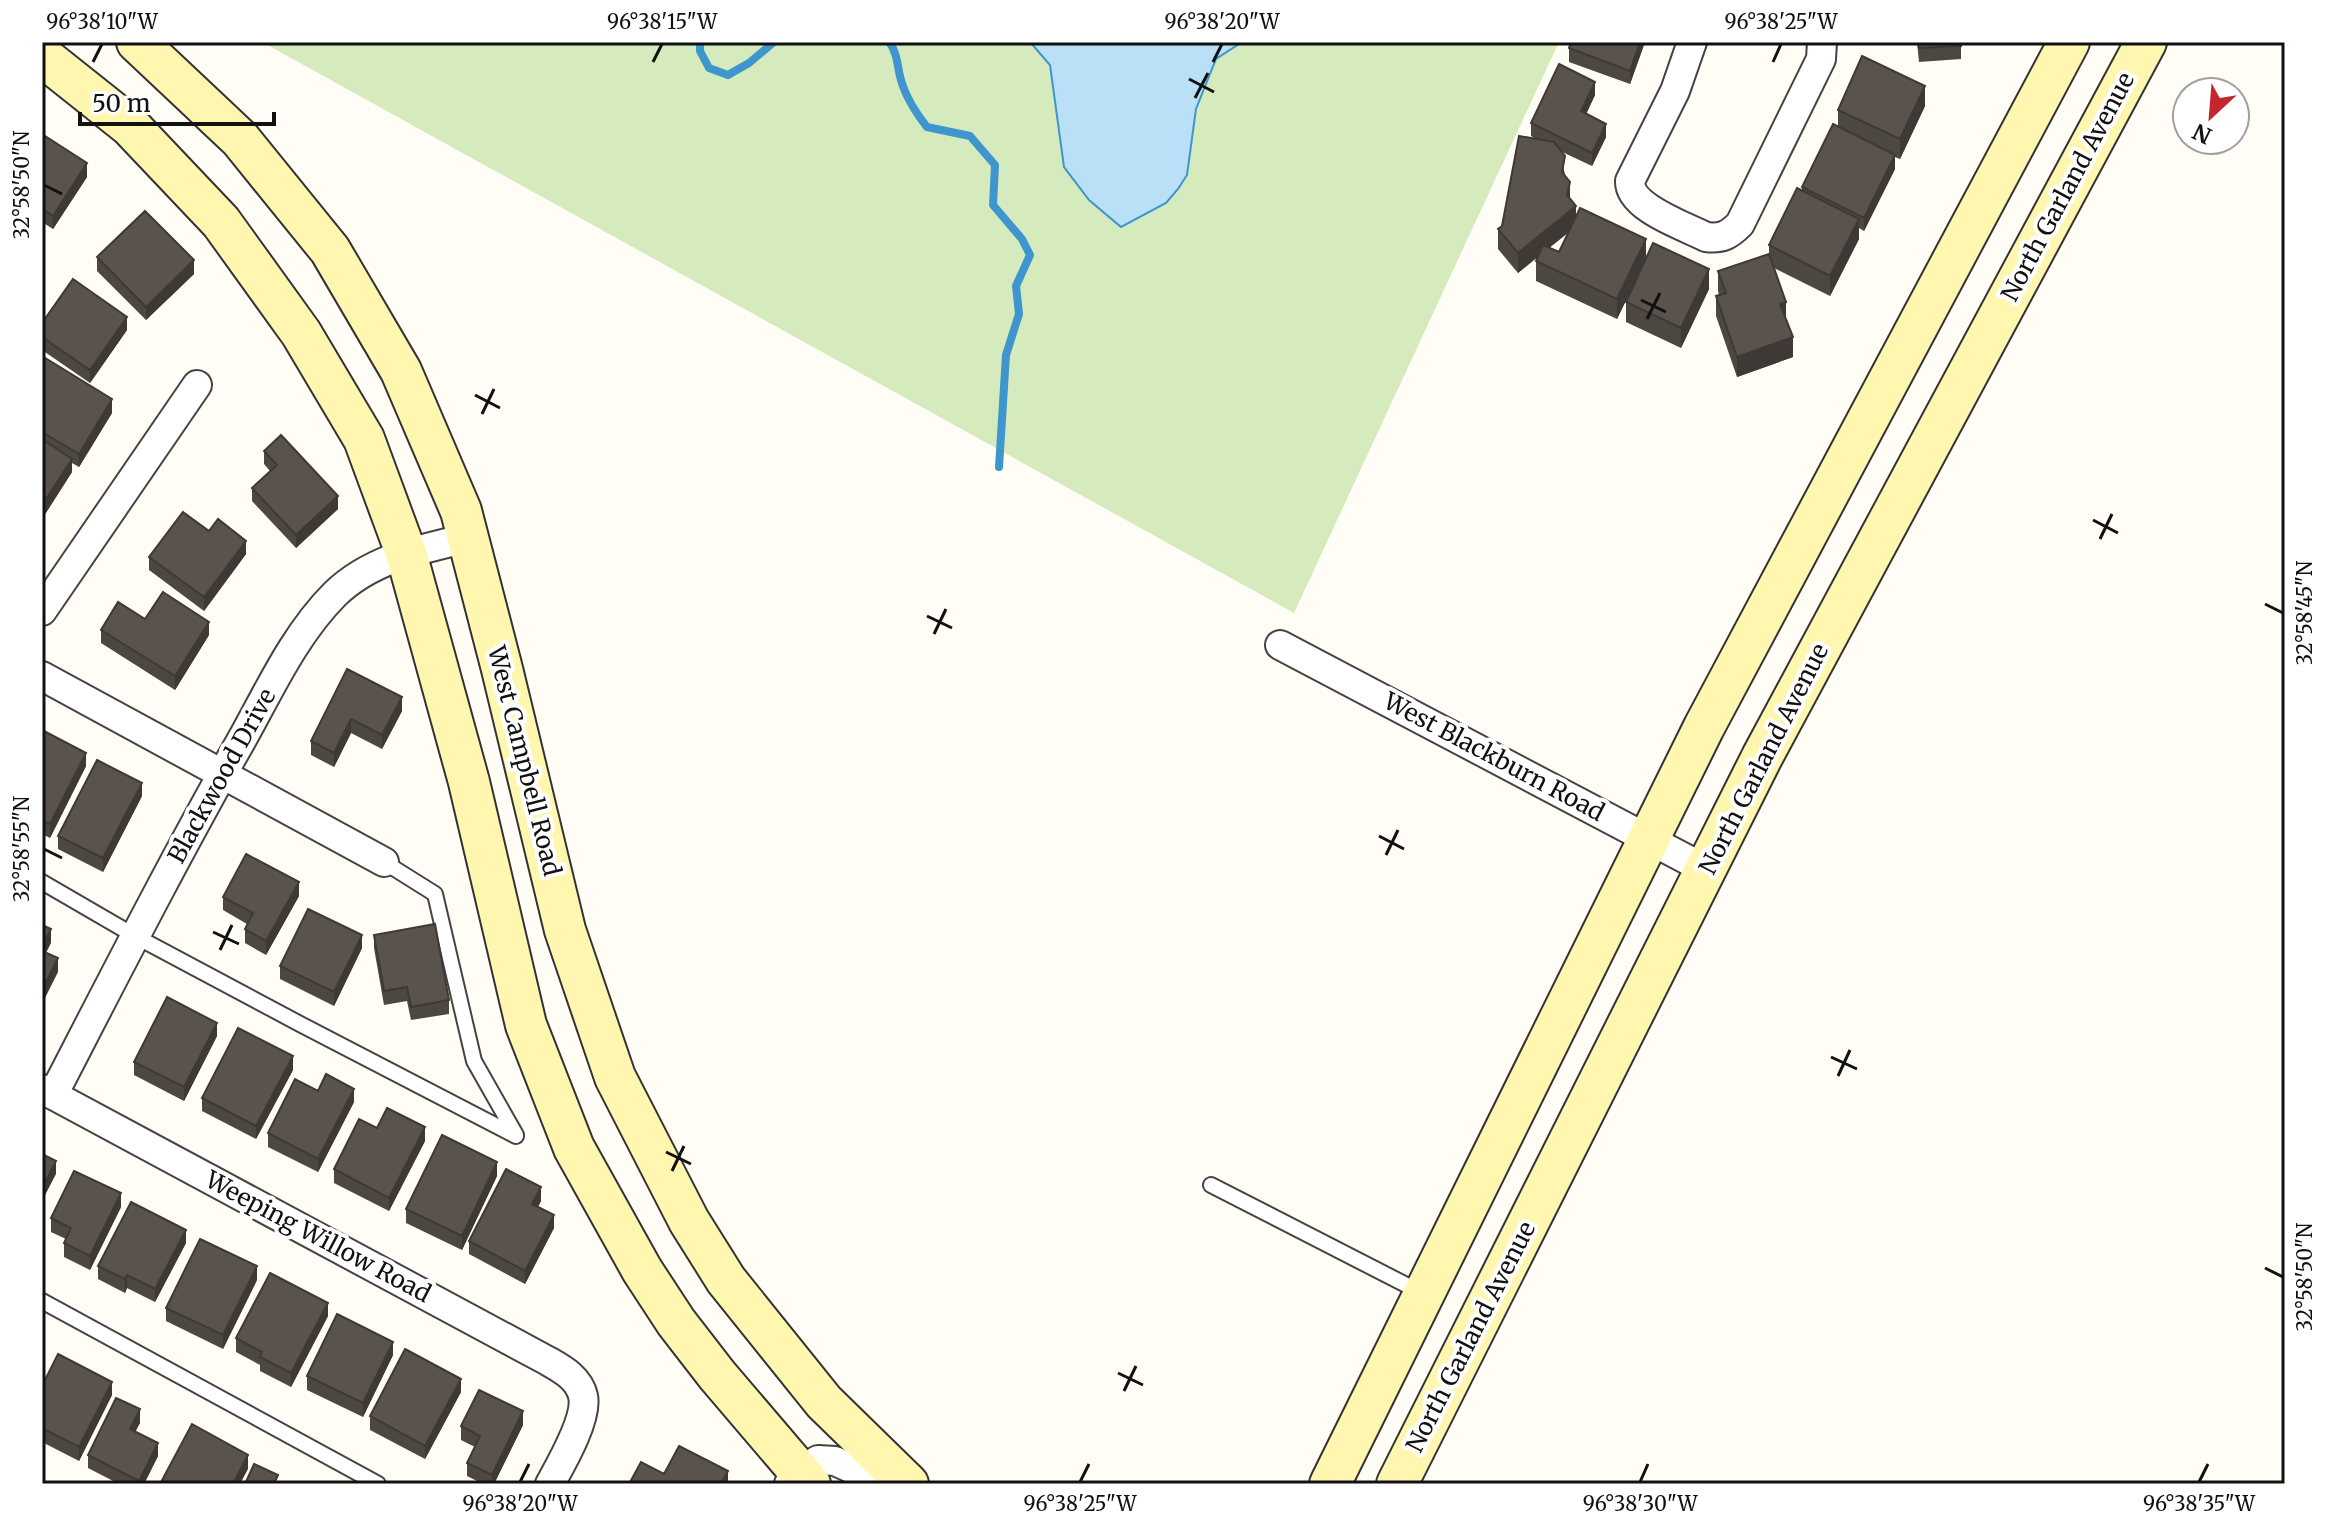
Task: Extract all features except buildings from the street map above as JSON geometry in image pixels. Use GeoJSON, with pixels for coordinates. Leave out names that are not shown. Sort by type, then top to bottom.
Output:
{"type":"FeatureCollection","features":[{"type":"Feature","properties":{"kind":"main road","name":"West Campbell Road"},"geometry":{"type":"LineString","coordinates":[[137,42],[240,139],[330,250],[401,371],[461,511],[565,930],[615,1077],[689,1221],[726,1280],[824,1402],[908,1484]]}},
{"type":"Feature","properties":{"kind":"main road"},"geometry":{"type":"LineString","coordinates":[[1330,1484],[1704,727],[2069,42]]}},
{"type":"Feature","properties":{"kind":"main road","name":"North Garland Avenue"},"geometry":{"type":"LineString","coordinates":[[1397,1484],[1762,757],[2146,42]]}},
{"type":"Feature","properties":{"kind":"main road"},"geometry":{"type":"LineString","coordinates":[[42,56],[130,126],[221,222],[301,333],[364,439],[406,553],[469,782],[526,1025],[574,1148],[642,1270],[717,1375],[800,1480]]}},
{"type":"Feature","properties":{"kind":"main road"},"geometry":{"type":"LineString","coordinates":[[516,981],[578,968]]}},
{"type":"Feature","properties":{"kind":"street"},"geometry":{"type":"LineString","coordinates":[[1692,42],[1675,91],[1630,181],[1630,189],[1640,203],[1706,237],[1717,238],[1725,236],[1740,224],[1821,59],[1822,42]]}},
{"type":"Feature","properties":{"kind":"street"},"geometry":{"type":"LineString","coordinates":[[42,611],[197,385]]}},
{"type":"Feature","properties":{"kind":"street","name":"Blackwood Drive"},"geometry":{"type":"LineString","coordinates":[[48,1092],[305,629],[337,592],[367,570],[406,553],[468,538]]}},
{"type":"Feature","properties":{"kind":"street","name":"West Blackburn Road"},"geometry":{"type":"LineString","coordinates":[[1280,645],[1707,870]]}},
{"type":"Feature","properties":{"kind":"street"},"geometry":{"type":"LineString","coordinates":[[42,676],[384,862]]}},
{"type":"Feature","properties":{"kind":"street","name":"Weeping Willow Road"},"geometry":{"type":"LineString","coordinates":[[48,1092],[572,1376],[583,1397],[577,1430],[550,1484]]}},
{"type":"Feature","properties":{"kind":"street"},"geometry":{"type":"LineString","coordinates":[[800,1480],[818,1460],[835,1461],[866,1475],[908,1484]]}},
{"type":"Feature","properties":{"kind":"lane"},"geometry":{"type":"LineString","coordinates":[[42,882],[135,936],[516,1136],[474,1061],[435,894],[384,862]]}},
{"type":"Feature","properties":{"kind":"lane"},"geometry":{"type":"LineString","coordinates":[[1211,1185],[1424,1294]]}},
{"type":"Feature","properties":{"kind":"lane"},"geometry":{"type":"LineString","coordinates":[[42,1301],[378,1484]]}},
{"type":"Feature","properties":{"kind":"green space"},"geometry":{"type":"Polygon","coordinates":[[[262,42],[1559,42],[1294,613],[262,42]]]}},
{"type":"Feature","properties":{"kind":"water"},"geometry":{"type":"Polygon","coordinates":[[[1030,42],[1242,42],[1216,59],[1196,109],[1187,175],[1178,189],[1166,203],[1121,227],[1089,200],[1064,167],[1050,65],[1030,42]]]}},
{"type":"Feature","properties":{"kind":"waterway"},"geometry":{"type":"LineString","coordinates":[[700,42],[700,51],[709,68],[728,75],[749,63],[774,42]]}},
{"type":"Feature","properties":{"kind":"waterway"},"geometry":{"type":"LineString","coordinates":[[889,42],[896,55],[906,93],[927,127],[970,136],[995,165],[993,205],[1022,239],[1030,255],[1016,286],[1019,314],[1006,355],[999,467]]}}]}
